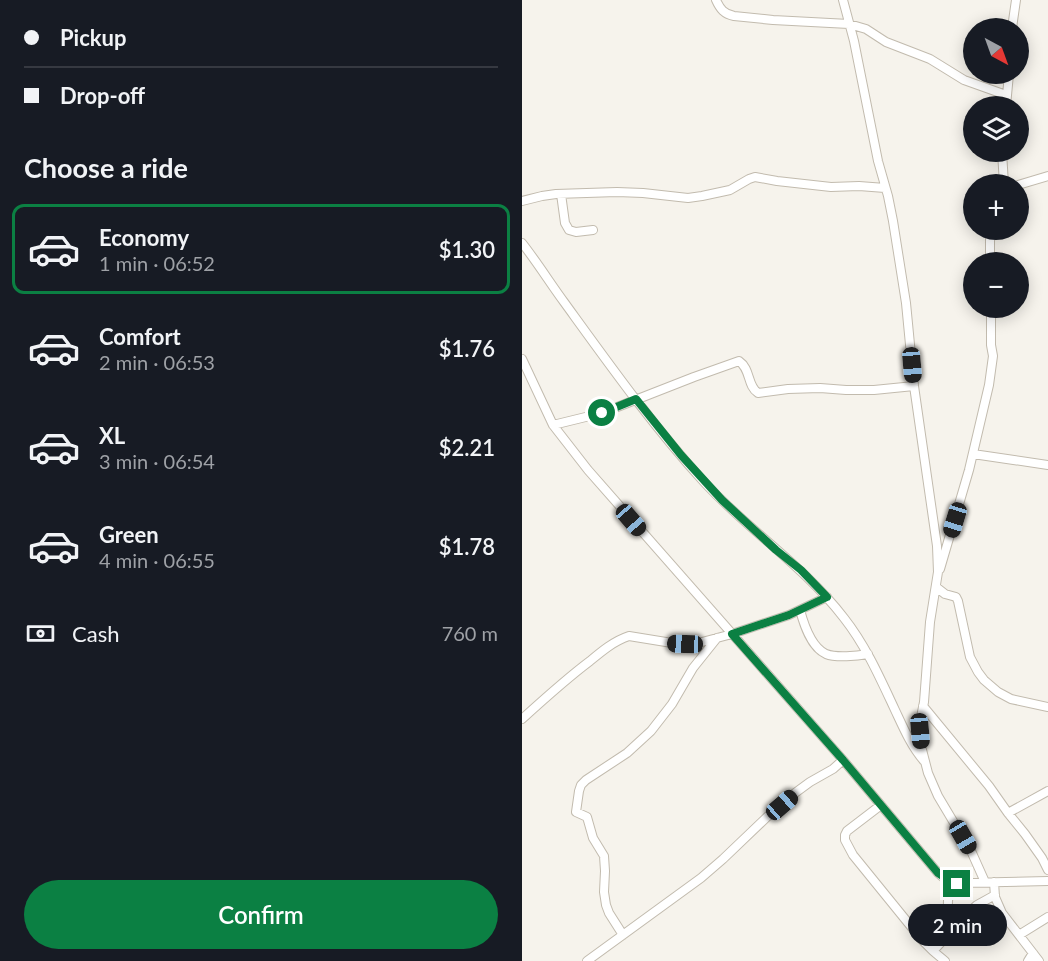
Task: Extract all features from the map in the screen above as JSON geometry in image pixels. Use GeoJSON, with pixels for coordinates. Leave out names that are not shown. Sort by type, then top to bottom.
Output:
{"type":"FeatureCollection","features":[{"type":"Feature","properties":{"kind":"street"},"geometry":{"type":"LineString","coordinates":[[716,0],[721,10],[734,16],[849,24],[866,29],[886,42],[930,58],[964,80],[1006,95],[1008,84]]}},
{"type":"Feature","properties":{"kind":"street"},"geometry":{"type":"LineString","coordinates":[[843,0],[893,221],[906,303],[914,386],[937,546],[938,572],[930,622],[920,731],[921,746],[938,796],[990,882],[1002,913],[1039,961]]}},
{"type":"Feature","properties":{"kind":"street"},"geometry":{"type":"LineString","coordinates":[[1014,18],[1017,0]]}},
{"type":"Feature","properties":{"kind":"street"},"geometry":{"type":"LineString","coordinates":[[1029,182],[1048,176]]}},
{"type":"Feature","properties":{"kind":"street"},"geometry":{"type":"LineString","coordinates":[[522,201],[561,194],[617,192],[688,198],[730,190],[755,177],[831,188],[859,186],[885,188]]}},
{"type":"Feature","properties":{"kind":"street"},"geometry":{"type":"LineString","coordinates":[[561,194],[565,223],[569,230],[576,232],[593,230]]}},
{"type":"Feature","properties":{"kind":"street"},"geometry":{"type":"LineString","coordinates":[[522,243],[584,330],[681,455],[713,491],[764,540],[806,574],[858,636],[910,742],[925,762]]}},
{"type":"Feature","properties":{"kind":"street"},"geometry":{"type":"LineString","coordinates":[[938,572],[955,520],[989,385],[993,357],[991,318]]}},
{"type":"Feature","properties":{"kind":"street"},"geometry":{"type":"LineString","coordinates":[[522,359],[553,425],[588,470],[843,760],[938,873],[953,883],[1048,881]]}},
{"type":"Feature","properties":{"kind":"street"},"geometry":{"type":"LineString","coordinates":[[553,425],[602,413],[739,362],[744,364],[752,388],[758,393],[788,389],[874,390],[914,386]]}},
{"type":"Feature","properties":{"kind":"street"},"geometry":{"type":"LineString","coordinates":[[973,454],[1048,465]]}},
{"type":"Feature","properties":{"kind":"street"},"geometry":{"type":"LineString","coordinates":[[936,587],[945,594],[956,597],[970,657],[984,680],[1011,699],[1048,707]]}},
{"type":"Feature","properties":{"kind":"street"},"geometry":{"type":"LineString","coordinates":[[522,719],[574,673],[622,638],[629,636],[685,644],[702,642],[789,615],[827,597]]}},
{"type":"Feature","properties":{"kind":"street"},"geometry":{"type":"LineString","coordinates":[[800,610],[812,641],[824,653],[845,656],[868,654]]}},
{"type":"Feature","properties":{"kind":"street"},"geometry":{"type":"LineString","coordinates":[[623,935],[609,913],[604,897],[604,856],[593,838],[587,817],[576,812],[581,785],[627,753],[651,731],[672,704],[693,668],[717,638]]}},
{"type":"Feature","properties":{"kind":"street"},"geometry":{"type":"LineString","coordinates":[[923,706],[989,786],[1042,858],[1048,870]]}},
{"type":"Feature","properties":{"kind":"street"},"geometry":{"type":"LineString","coordinates":[[587,961],[701,878],[795,793],[843,760]]}},
{"type":"Feature","properties":{"kind":"street"},"geometry":{"type":"LineString","coordinates":[[1008,813],[1048,791]]}},
{"type":"Feature","properties":{"kind":"street"},"geometry":{"type":"LineString","coordinates":[[881,805],[847,831],[845,840],[861,865],[922,940],[945,961]]}},
{"type":"Feature","properties":{"kind":"street"},"geometry":{"type":"LineString","coordinates":[[933,951],[945,938],[948,900],[953,883]]}},
{"type":"Feature","properties":{"kind":"street"},"geometry":{"type":"LineString","coordinates":[[946,932],[977,905],[995,895]]}},
{"type":"Feature","properties":{"kind":"street"},"geometry":{"type":"LineString","coordinates":[[914,930],[947,913]]}},
{"type":"Feature","properties":{"kind":"street"},"geometry":{"type":"LineString","coordinates":[[1019,935],[1048,917]]}},
{"type":"Feature","properties":{"kind":"street"},"geometry":{"type":"LineString","coordinates":[[1029,961],[1033,953]]}},
{"type":"Feature","properties":{"kind":"route"},"geometry":{"type":"LineString","coordinates":[[602,413],[636,399],[705,483],[764,540],[801,570],[827,597],[789,615],[732,634],[843,760],[938,873],[957,884]]}}]}
